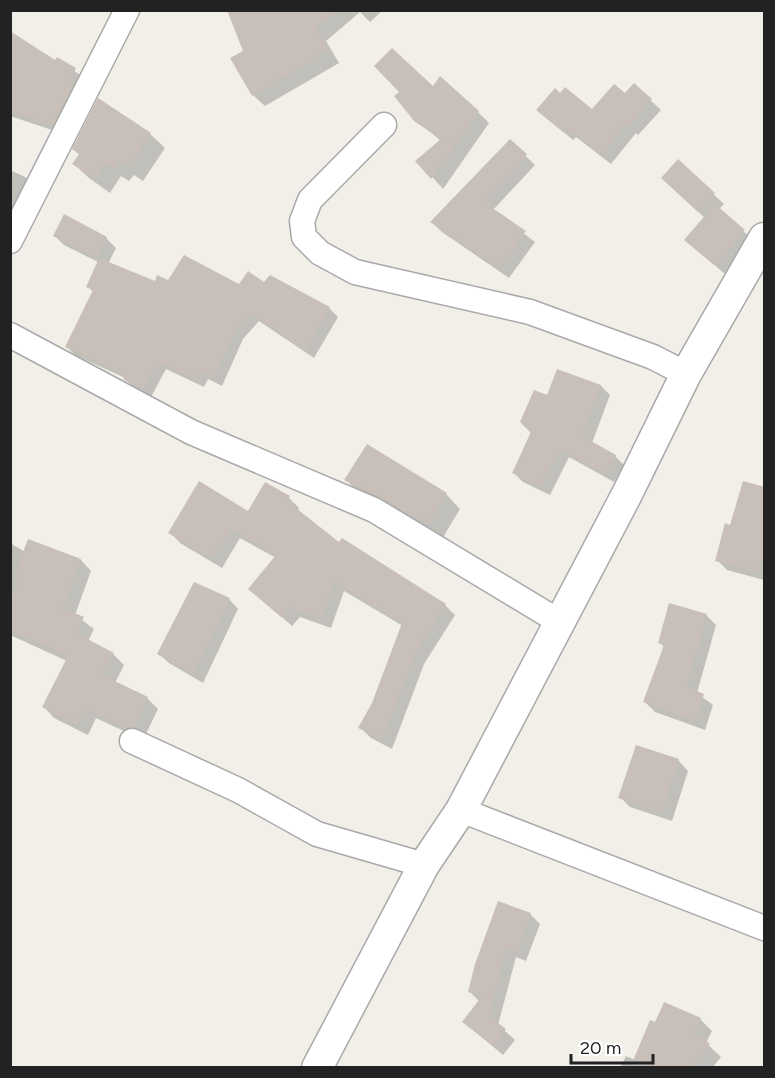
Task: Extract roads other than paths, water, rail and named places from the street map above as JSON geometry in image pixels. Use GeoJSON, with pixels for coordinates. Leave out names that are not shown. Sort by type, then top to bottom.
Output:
{"type":"FeatureCollection","features":[{"type":"Feature","properties":{"kind":"street"},"geometry":{"type":"LineString","coordinates":[[10,241],[127,10]]}},
{"type":"Feature","properties":{"kind":"street"},"geometry":{"type":"LineString","coordinates":[[384,126],[310,200],[302,220],[304,237],[320,253],[355,272],[530,312],[653,357],[686,374]]}},
{"type":"Feature","properties":{"kind":"street"},"geometry":{"type":"LineString","coordinates":[[317,1068],[424,865],[461,810],[558,621],[626,496],[686,374],[765,238]]}},
{"type":"Feature","properties":{"kind":"street"},"geometry":{"type":"LineString","coordinates":[[10,335],[191,432],[374,510],[558,621]]}},
{"type":"Feature","properties":{"kind":"street"},"geometry":{"type":"LineString","coordinates":[[132,741],[238,790],[317,834],[424,865]]}},
{"type":"Feature","properties":{"kind":"street"},"geometry":{"type":"LineString","coordinates":[[461,810],[765,928]]}}]}
